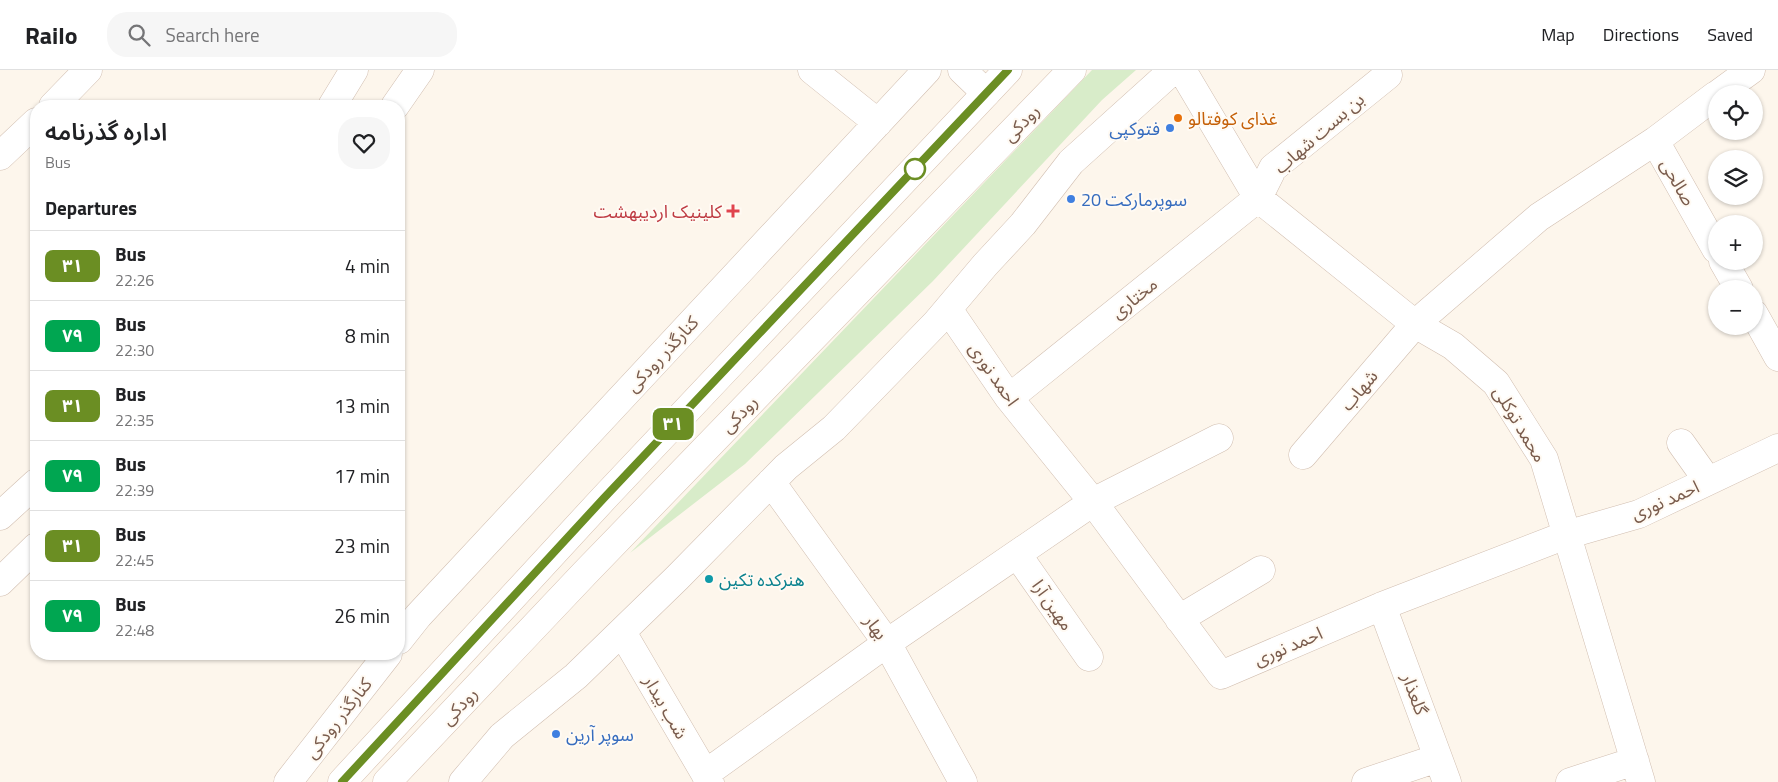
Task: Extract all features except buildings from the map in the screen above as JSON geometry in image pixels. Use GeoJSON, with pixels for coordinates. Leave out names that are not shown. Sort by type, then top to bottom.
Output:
{"type":"FeatureCollection","features":[{"type":"Feature","properties":{"kind":"street"},"geometry":{"type":"LineString","coordinates":[[59,100],[88,70]]}},
{"type":"Feature","properties":{"kind":"street"},"geometry":{"type":"LineString","coordinates":[[336,100],[354,70]]}},
{"type":"Feature","properties":{"kind":"street"},"geometry":{"type":"LineString","coordinates":[[399,100],[420,70]]}},
{"type":"Feature","properties":{"kind":"street"},"geometry":{"type":"LineString","coordinates":[[812,70],[878,123]]}},
{"type":"Feature","properties":{"kind":"street","name":"کنارگذر رودکی"},"geometry":{"type":"LineString","coordinates":[[405,632],[418,616],[927,70]]}},
{"type":"Feature","properties":{"kind":"street"},"geometry":{"type":"LineString","coordinates":[[962,70],[986,93]]}},
{"type":"Feature","properties":{"kind":"street","name":"رودکی"},"geometry":{"type":"LineString","coordinates":[[342,782],[604,498],[1008,70]]}},
{"type":"Feature","properties":{"kind":"street","name":"رودکی"},"geometry":{"type":"LineString","coordinates":[[387,782],[578,580],[1072,70]]}},
{"type":"Feature","properties":{"kind":"street"},"geometry":{"type":"LineString","coordinates":[[463,782],[502,736],[576,676],[786,467],[834,428],[948,309],[1023,224],[1071,162],[1173,70]]}},
{"type":"Feature","properties":{"kind":"street"},"geometry":{"type":"LineString","coordinates":[[1182,70],[1258,198]]}},
{"type":"Feature","properties":{"kind":"street","name":"شهاب"},"geometry":{"type":"LineString","coordinates":[[1729,85],[1750,70]]}},
{"type":"Feature","properties":{"kind":"street","name":"بن بست شهاب"},"geometry":{"type":"LineString","coordinates":[[1258,198],[1273,168],[1388,75]]}},
{"type":"Feature","properties":{"kind":"street","name":"شهاب"},"geometry":{"type":"LineString","coordinates":[[1303,455],[1415,324],[1539,217],[1655,141],[1708,101]]}},
{"type":"Feature","properties":{"kind":"street"},"geometry":{"type":"LineString","coordinates":[[0,155],[30,128]]}},
{"type":"Feature","properties":{"kind":"street","name":"صالحی"},"geometry":{"type":"LineString","coordinates":[[1655,141],[1708,235]]}},
{"type":"Feature","properties":{"kind":"street","name":"محمد توکلی"},"geometry":{"type":"LineString","coordinates":[[1258,198],[1415,324],[1453,346],[1496,383],[1544,460],[1638,771]]}},
{"type":"Feature","properties":{"kind":"street","name":"مختاری"},"geometry":{"type":"LineString","coordinates":[[1009,398],[1258,198]]}},
{"type":"Feature","properties":{"kind":"street","name":"احمد نوری"},"geometry":{"type":"LineString","coordinates":[[948,309],[1009,398],[1093,502],[1221,675],[1382,606],[1566,535],[1639,514],[1778,448]]}},
{"type":"Feature","properties":{"kind":"street"},"geometry":{"type":"LineString","coordinates":[[1763,329],[1777,352]]}},
{"type":"Feature","properties":{"kind":"street"},"geometry":{"type":"LineString","coordinates":[[707,778],[888,643],[1093,502],[1219,438]]}},
{"type":"Feature","properties":{"kind":"street"},"geometry":{"type":"LineString","coordinates":[[1681,443],[1708,481]]}},
{"type":"Feature","properties":{"kind":"street","name":"بهار"},"geometry":{"type":"LineString","coordinates":[[771,482],[888,643],[963,782]]}},
{"type":"Feature","properties":{"kind":"street"},"geometry":{"type":"LineString","coordinates":[[0,516],[30,488]]}},
{"type":"Feature","properties":{"kind":"street"},"geometry":{"type":"LineString","coordinates":[[0,582],[30,553]]}},
{"type":"Feature","properties":{"kind":"street","name":"مهین آرا"},"geometry":{"type":"LineString","coordinates":[[1017,554],[1089,657]]}},
{"type":"Feature","properties":{"kind":"street"},"geometry":{"type":"LineString","coordinates":[[1179,619],[1261,570]]}},
{"type":"Feature","properties":{"kind":"street","name":"گلعذار"},"geometry":{"type":"LineString","coordinates":[[1382,606],[1443,770]]}},
{"type":"Feature","properties":{"kind":"street","name":"شب بیدار"},"geometry":{"type":"LineString","coordinates":[[622,632],[707,778]]}},
{"type":"Feature","properties":{"kind":"street","name":"کنارگذر رودکی"},"geometry":{"type":"LineString","coordinates":[[288,782],[383,660]]}},
{"type":"Feature","properties":{"kind":"street"},"geometry":{"type":"LineString","coordinates":[[1366,782],[1443,770]]}},
{"type":"Feature","properties":{"kind":"street"},"geometry":{"type":"LineString","coordinates":[[1570,782],[1638,771]]}},
{"type":"Feature","properties":{"kind":"green space"},"geometry":{"type":"Polygon","coordinates":[[[1092,70],[1136,70],[1102,100],[933,281],[745,464],[630,553],[1092,70]]]}},
{"type":"Feature","properties":{"kind":"bus line","name":"۳۱"},"geometry":{"type":"LineString","coordinates":[[342,782],[604,498],[1008,70]]}},
{"type":"Feature","properties":{"kind":"place","name":"غذای کوفتالو"},"geometry":{"type":"Point","coordinates":[1178,118]}},
{"type":"Feature","properties":{"kind":"place","name":"فتوکپی"},"geometry":{"type":"Point","coordinates":[1170,128]}},
{"type":"Feature","properties":{"kind":"place","name":"سوپرمارکت 20"},"geometry":{"type":"Point","coordinates":[1071,199]}},
{"type":"Feature","properties":{"kind":"place","name":"کلینیک اردیبهشت"},"geometry":{"type":"Point","coordinates":[733,211]}},
{"type":"Feature","properties":{"kind":"place","name":"هنرکده تکین"},"geometry":{"type":"Point","coordinates":[709,579]}},
{"type":"Feature","properties":{"kind":"place","name":"سوپر آرین"},"geometry":{"type":"Point","coordinates":[556,734]}}]}
